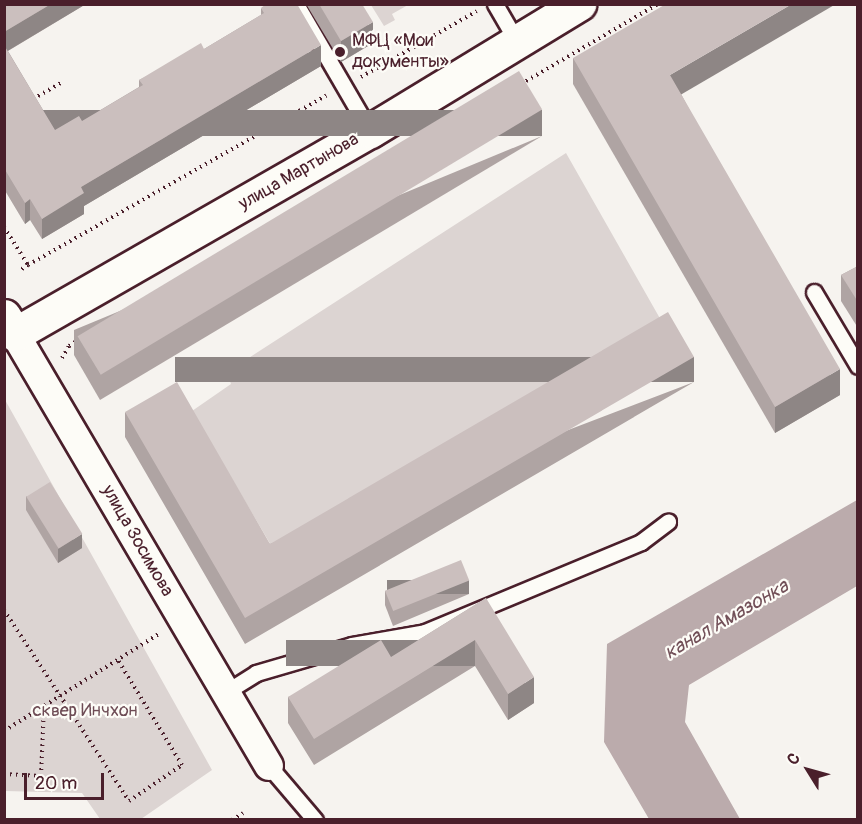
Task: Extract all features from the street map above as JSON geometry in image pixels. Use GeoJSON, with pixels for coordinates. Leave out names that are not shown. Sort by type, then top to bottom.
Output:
{"type":"FeatureCollection","features":[{"type":"Feature","properties":{"kind":"main road","name":"улица Мартынова"},"geometry":{"type":"LineString","coordinates":[[10,325],[370,132],[579,4]]}},
{"type":"Feature","properties":{"kind":"street","name":"улица Зосимова"},"geometry":{"type":"LineString","coordinates":[[10,325],[269,766]]}},
{"type":"Feature","properties":{"kind":"lane"},"geometry":{"type":"LineString","coordinates":[[296,4],[370,132]]}},
{"type":"Feature","properties":{"kind":"lane"},"geometry":{"type":"LineString","coordinates":[[495,4],[517,42]]}},
{"type":"Feature","properties":{"kind":"lane"},"geometry":{"type":"LineString","coordinates":[[814,292],[858,366]]}},
{"type":"Feature","properties":{"kind":"lane"},"geometry":{"type":"LineString","coordinates":[[226,692],[256,673],[352,645],[426,632],[641,542],[668,522]]}},
{"type":"Feature","properties":{"kind":"lane"},"geometry":{"type":"LineString","coordinates":[[269,766],[315,819]]}},
{"type":"Feature","properties":{"kind":"path"},"geometry":{"type":"LineString","coordinates":[[19,271],[488,4]]}},
{"type":"Feature","properties":{"kind":"path"},"geometry":{"type":"LineString","coordinates":[[510,91],[658,4]]}},
{"type":"Feature","properties":{"kind":"path"},"geometry":{"type":"LineString","coordinates":[[27,103],[61,83]]}},
{"type":"Feature","properties":{"kind":"path"},"geometry":{"type":"LineString","coordinates":[[4,227],[28,265]]}},
{"type":"Feature","properties":{"kind":"path"},"geometry":{"type":"LineString","coordinates":[[69,346],[90,334]]}},
{"type":"Feature","properties":{"kind":"path"},"geometry":{"type":"LineString","coordinates":[[4,610],[129,801],[182,765],[118,660]]}},
{"type":"Feature","properties":{"kind":"path"},"geometry":{"type":"LineString","coordinates":[[6,728],[44,707],[161,633]]}},
{"type":"Feature","properties":{"kind":"path"},"geometry":{"type":"LineString","coordinates":[[4,774],[41,776],[44,707]]}},
{"type":"Feature","properties":{"kind":"path"},"geometry":{"type":"LineString","coordinates":[[232,819],[243,813]]}},
{"type":"Feature","properties":{"kind":"green space"},"geometry":{"type":"Polygon","coordinates":[[[371,5],[408,5],[392,14],[395,20],[384,26],[371,5]]]}},
{"type":"Feature","properties":{"kind":"green space"},"geometry":{"type":"Polygon","coordinates":[[[566,153],[662,322],[275,552],[192,411],[231,384],[227,372],[566,153]]]}},
{"type":"Feature","properties":{"kind":"green space","name":"сквер Инчхон"},"geometry":{"type":"Polygon","coordinates":[[[4,398],[212,770],[141,819],[100,819],[82,793],[5,791],[4,398]]]}},
{"type":"Feature","properties":{"kind":"water","name":"канал Амазонка"},"geometry":{"type":"Polygon","coordinates":[[[857,500],[857,586],[689,685],[685,722],[740,819],[649,819],[604,742],[607,644],[857,500]]]}},
{"type":"Feature","properties":{"kind":"building"},"geometry":{"type":"Polygon","coordinates":[[[4,4],[51,4],[4,32],[4,4]]]}},
{"type":"Feature","properties":{"kind":"building"},"geometry":{"type":"Polygon","coordinates":[[[266,4],[297,4],[321,45],[81,187],[84,193],[42,219],[30,199],[25,203],[4,168],[4,45],[55,130],[79,116],[82,121],[143,85],[139,80],[201,43],[204,49],[264,13],[261,8],[266,4]]]}},
{"type":"Feature","properties":{"kind":"building"},"geometry":{"type":"Polygon","coordinates":[[[319,4],[362,4],[373,22],[341,41],[319,4]]]}},
{"type":"Feature","properties":{"kind":"building"},"geometry":{"type":"Polygon","coordinates":[[[666,4],[792,4],[670,75],[840,369],[775,407],[573,58],[666,4]]]}},
{"type":"Feature","properties":{"kind":"building"},"geometry":{"type":"Polygon","coordinates":[[[519,71],[542,110],[101,375],[78,336],[519,71]]]}},
{"type":"Feature","properties":{"kind":"building"},"geometry":{"type":"Polygon","coordinates":[[[858,266],[858,302],[841,275],[858,266]]]}},
{"type":"Feature","properties":{"kind":"building"},"geometry":{"type":"Polygon","coordinates":[[[668,312],[694,357],[245,618],[125,412],[177,382],[270,544],[668,312]]]}},
{"type":"Feature","properties":{"kind":"building"},"geometry":{"type":"Polygon","coordinates":[[[50,482],[82,534],[59,549],[26,497],[50,482]]]}},
{"type":"Feature","properties":{"kind":"building"},"geometry":{"type":"Polygon","coordinates":[[[461,560],[469,580],[393,611],[385,591],[461,560]]]}},
{"type":"Feature","properties":{"kind":"building"},"geometry":{"type":"Polygon","coordinates":[[[486,598],[534,677],[508,694],[475,640],[314,739],[288,697],[381,640],[391,657],[486,598]]]}},
{"type":"Feature","properties":{"kind":"place","name":"МФЦ «Мои документы»"},"geometry":{"type":"Point","coordinates":[340,52]}}]}
